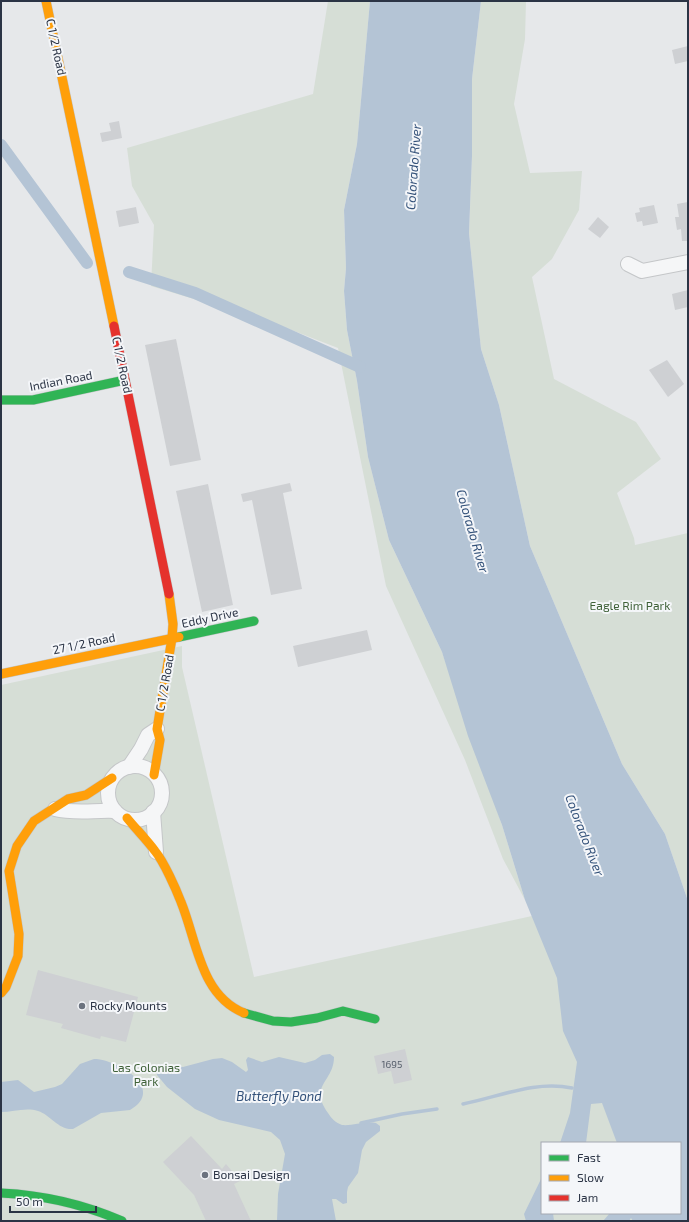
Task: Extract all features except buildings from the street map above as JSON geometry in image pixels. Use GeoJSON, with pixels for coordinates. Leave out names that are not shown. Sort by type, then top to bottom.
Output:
{"type":"FeatureCollection","features":[{"type":"Feature","properties":{"kind":"street","name":"C 1/2 Road"},"geometry":{"type":"LineString","coordinates":[[46,1],[168,584],[173,624],[172,638],[157,729],[160,740],[154,775]]}},
{"type":"Feature","properties":{"kind":"street"},"geometry":{"type":"LineString","coordinates":[[628,264],[642,271],[688,262]]}},
{"type":"Feature","properties":{"kind":"street","name":"Indian Road"},"geometry":{"type":"LineString","coordinates":[[1,400],[33,400],[125,380]]}},
{"type":"Feature","properties":{"kind":"street","name":"Eddy Drive"},"geometry":{"type":"LineString","coordinates":[[172,638],[254,621]]}},
{"type":"Feature","properties":{"kind":"street","name":"27 1/2 Road"},"geometry":{"type":"LineString","coordinates":[[1,674],[172,638]]}},
{"type":"Feature","properties":{"kind":"street"},"geometry":{"type":"LineString","coordinates":[[129,767],[148,735],[157,729]]}},
{"type":"Feature","properties":{"kind":"street"},"geometry":{"type":"LineString","coordinates":[[1,993],[6,987],[18,956],[19,934],[5,871],[17,846],[34,821],[55,809],[68,799],[86,795],[112,778],[122,769],[129,767],[143,767],[154,775],[161,787],[162,794],[160,801],[153,812],[141,819],[121,814],[90,810],[70,813],[55,809]]}},
{"type":"Feature","properties":{"kind":"street"},"geometry":{"type":"LineString","coordinates":[[112,778],[109,798],[121,814],[156,852],[181,902],[207,978],[220,997],[234,1009],[251,1016],[273,1021],[298,1021],[343,1011],[375,1019]]}},
{"type":"Feature","properties":{"kind":"street"},"geometry":{"type":"LineString","coordinates":[[153,812],[156,852]]}},
{"type":"Feature","properties":{"kind":"street"},"geometry":{"type":"LineString","coordinates":[[1,1193],[52,1200],[80,1206],[122,1221]]}},
{"type":"Feature","properties":{"kind":"green space"},"geometry":{"type":"Polygon","coordinates":[[[328,1],[370,1],[357,144],[344,210],[346,268],[344,291],[347,330],[357,381],[368,457],[389,540],[442,652],[502,825],[525,900],[503,859],[465,760],[386,586],[338,348],[276,324],[151,286],[154,225],[132,186],[127,148],[313,94],[328,1]]]}},
{"type":"Feature","properties":{"kind":"green space","name":"Eagle Rim Park"},"geometry":{"type":"Polygon","coordinates":[[[481,1],[526,1],[525,39],[514,104],[530,173],[582,171],[579,210],[552,259],[532,277],[554,379],[636,422],[661,459],[617,493],[634,538],[635,545],[688,533],[688,901],[665,834],[622,764],[530,546],[499,405],[481,349],[469,233],[472,156],[472,79],[481,1]]]}},
{"type":"Feature","properties":{"kind":"green space","name":"Las Colonias Park"},"geometry":{"type":"Polygon","coordinates":[[[182,646],[182,667],[254,977],[532,916],[632,1142],[541,1142],[541,1214],[664,1214],[667,1221],[1,1221],[1,685],[182,646]]]}},
{"type":"Feature","properties":{"kind":"water","name":"Colorado River"},"geometry":{"type":"Polygon","coordinates":[[[370,1],[481,1],[472,79],[472,156],[469,233],[481,349],[499,405],[530,546],[622,764],[665,834],[688,901],[688,1221],[633,1221],[631,1218],[629,1221],[603,1221],[609,1214],[681,1214],[681,1142],[617,1142],[602,1103],[591,1104],[586,1142],[560,1142],[570,1113],[577,1062],[563,1031],[557,978],[525,900],[502,825],[468,736],[442,652],[389,540],[368,457],[357,381],[347,330],[344,291],[346,268],[344,210],[357,144],[370,1]]]}},
{"type":"Feature","properties":{"kind":"water","name":"Butterfly Pond"},"geometry":{"type":"Polygon","coordinates":[[[330,1054],[334,1057],[333,1065],[321,1090],[320,1096],[328,1113],[334,1120],[342,1125],[376,1123],[380,1126],[380,1131],[366,1142],[362,1150],[358,1173],[348,1187],[347,1203],[343,1204],[336,1199],[332,1199],[336,1221],[277,1221],[278,1194],[285,1154],[280,1140],[271,1132],[219,1120],[195,1109],[167,1087],[157,1075],[156,1067],[159,1064],[183,1067],[222,1058],[232,1062],[246,1072],[248,1070],[246,1060],[248,1057],[262,1062],[279,1057],[305,1063],[315,1060],[322,1055],[330,1054]]]}},
{"type":"Feature","properties":{"kind":"water"},"geometry":{"type":"Polygon","coordinates":[[[94,1059],[104,1060],[115,1064],[134,1077],[141,1085],[143,1093],[140,1102],[130,1110],[101,1113],[73,1129],[68,1129],[59,1125],[38,1111],[24,1110],[1,1112],[1,1082],[18,1080],[34,1092],[55,1087],[62,1084],[80,1064],[94,1059]]]}},
{"type":"Feature","properties":{"kind":"water"},"geometry":{"type":"Polygon","coordinates":[[[541,1179],[541,1214],[553,1214],[554,1221],[526,1221],[524,1214],[541,1179]]]}},
{"type":"Feature","properties":{"kind":"waterway"},"geometry":{"type":"LineString","coordinates":[[1,145],[87,263]]}},
{"type":"Feature","properties":{"kind":"waterway"},"geometry":{"type":"LineString","coordinates":[[129,272],[195,293],[360,367]]}},
{"type":"Feature","properties":{"kind":"waterway"},"geometry":{"type":"LineString","coordinates":[[463,1104],[517,1090],[544,1086],[572,1088]]}},
{"type":"Feature","properties":{"kind":"waterway"},"geometry":{"type":"LineString","coordinates":[[361,1123],[402,1114],[437,1109]]}},
{"type":"Feature","properties":{"kind":"traffic: fast"},"geometry":{"type":"LineString","coordinates":[[1,400],[33,400],[125,380]]}},
{"type":"Feature","properties":{"kind":"traffic: fast"},"geometry":{"type":"LineString","coordinates":[[179,637],[254,621]]}},
{"type":"Feature","properties":{"kind":"traffic: fast"},"geometry":{"type":"LineString","coordinates":[[244,1013],[273,1021],[291,1022],[317,1018],[343,1011],[375,1019]]}},
{"type":"Feature","properties":{"kind":"traffic: fast"},"geometry":{"type":"LineString","coordinates":[[1,1193],[63,1201],[122,1221]]}},
{"type":"Feature","properties":{"kind":"traffic: slow"},"geometry":{"type":"LineString","coordinates":[[46,1],[114,326]]}},
{"type":"Feature","properties":{"kind":"traffic: slow"},"geometry":{"type":"LineString","coordinates":[[154,775],[160,740],[157,729],[172,638],[173,624],[169,594]]}},
{"type":"Feature","properties":{"kind":"traffic: slow"},"geometry":{"type":"LineString","coordinates":[[1,674],[179,637]]}},
{"type":"Feature","properties":{"kind":"traffic: slow"},"geometry":{"type":"LineString","coordinates":[[1,993],[6,987],[18,956],[19,934],[9,871],[17,846],[34,821],[68,799],[86,795],[112,778]]}},
{"type":"Feature","properties":{"kind":"traffic: slow"},"geometry":{"type":"LineString","coordinates":[[127,818],[155,851],[166,869],[181,902],[196,950],[209,980],[218,994],[229,1005],[244,1013]]}},
{"type":"Feature","properties":{"kind":"traffic: jam"},"geometry":{"type":"LineString","coordinates":[[114,326],[169,594]]}},
{"type":"Feature","properties":{"kind":"place","name":"Rocky Mounts"},"geometry":{"type":"Point","coordinates":[82,1006]}},
{"type":"Feature","properties":{"kind":"place","name":"Bonsai Design"},"geometry":{"type":"Point","coordinates":[205,1175]}}]}
